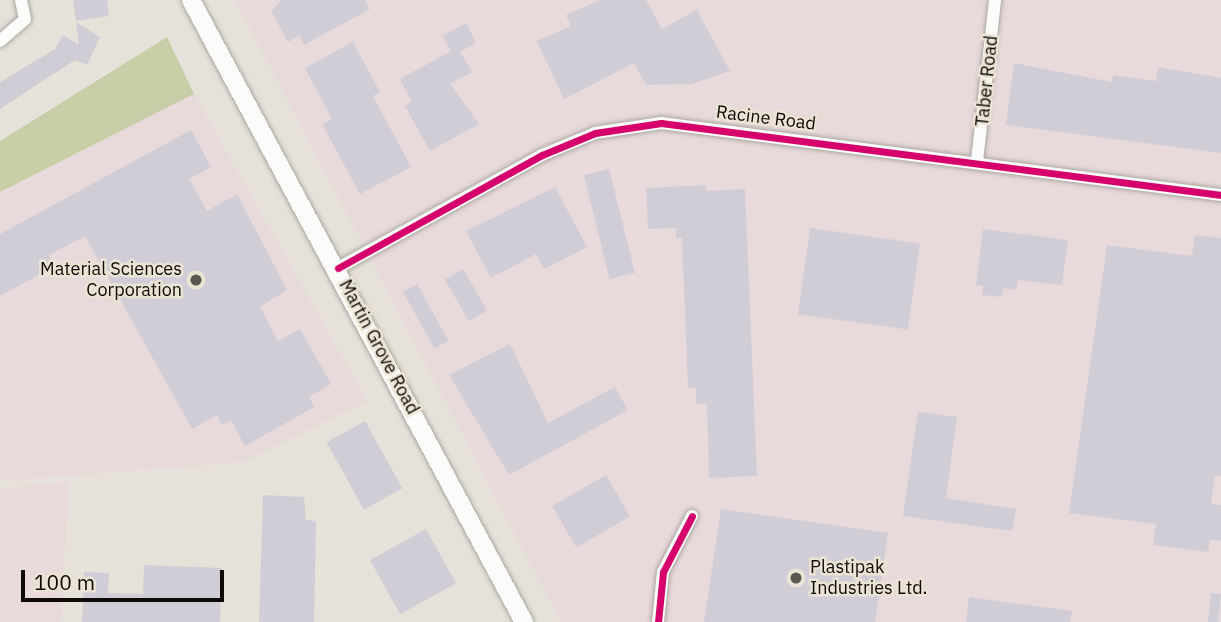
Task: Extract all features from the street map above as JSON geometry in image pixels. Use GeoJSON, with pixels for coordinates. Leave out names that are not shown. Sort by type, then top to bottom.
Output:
{"type":"FeatureCollection","features":[{"type":"Feature","properties":{"kind":"main road","name":"Martin Grove Road"},"geometry":{"type":"LineString","coordinates":[[191,0],[338,268],[524,622]]}},
{"type":"Feature","properties":{"kind":"street"},"geometry":{"type":"LineString","coordinates":[[0,41],[25,19],[21,0]]}},
{"type":"Feature","properties":{"kind":"street","name":"Taber Road"},"geometry":{"type":"LineString","coordinates":[[977,161],[995,0]]}},
{"type":"Feature","properties":{"kind":"street","name":"Racine Road"},"geometry":{"type":"LineString","coordinates":[[338,268],[542,155],[595,133],[685,125],[977,161],[1221,195]]}},
{"type":"Feature","properties":{"kind":"street"},"geometry":{"type":"LineString","coordinates":[[658,622],[663,572],[692,516]]}},
{"type":"Feature","properties":{"kind":"shaded area"},"geometry":{"type":"Polygon","coordinates":[[[235,0],[1221,0],[1221,622],[561,622],[235,0]]]}},
{"type":"Feature","properties":{"kind":"shaded area"},"geometry":{"type":"Polygon","coordinates":[[[194,94],[367,401],[243,462],[0,481],[0,192],[194,94]]]}},
{"type":"Feature","properties":{"kind":"shaded area"},"geometry":{"type":"Polygon","coordinates":[[[69,481],[61,622],[0,622],[0,489],[69,481]]]}},
{"type":"Feature","properties":{"kind":"green space"},"geometry":{"type":"Polygon","coordinates":[[[167,37],[194,94],[0,192],[0,141],[167,37]]]}},
{"type":"Feature","properties":{"kind":"building"},"geometry":{"type":"Polygon","coordinates":[[[73,0],[107,0],[109,16],[76,21],[73,0]]]}},
{"type":"Feature","properties":{"kind":"building"},"geometry":{"type":"Polygon","coordinates":[[[282,0],[365,0],[370,9],[304,45],[299,35],[288,42],[271,11],[282,0]]]}},
{"type":"Feature","properties":{"kind":"building"},"geometry":{"type":"Polygon","coordinates":[[[600,0],[646,0],[662,29],[697,10],[730,71],[692,84],[646,85],[634,63],[564,99],[537,41],[571,26],[566,15],[600,0]]]}},
{"type":"Feature","properties":{"kind":"building"},"geometry":{"type":"Polygon","coordinates":[[[76,22],[100,37],[87,65],[75,60],[0,109],[0,82],[55,49],[63,35],[79,45],[76,22]]]}},
{"type":"Feature","properties":{"kind":"building"},"geometry":{"type":"Polygon","coordinates":[[[466,23],[476,43],[460,52],[472,72],[450,84],[479,124],[430,151],[405,106],[412,102],[400,79],[451,51],[442,36],[466,23]]]}},
{"type":"Feature","properties":{"kind":"building"},"geometry":{"type":"Polygon","coordinates":[[[353,42],[380,92],[373,96],[411,167],[360,194],[322,124],[332,119],[305,68],[353,42]]]}},
{"type":"Feature","properties":{"kind":"building"},"geometry":{"type":"Polygon","coordinates":[[[1014,63],[1112,82],[1113,75],[1156,81],[1158,67],[1221,78],[1221,153],[1006,125],[1014,63]]]}},
{"type":"Feature","properties":{"kind":"building","name":"Material Sciences Corporation"},"geometry":{"type":"Polygon","coordinates":[[[191,130],[211,167],[189,179],[207,211],[237,194],[287,290],[260,307],[278,341],[300,329],[331,384],[309,397],[314,407],[245,446],[231,420],[222,425],[217,415],[192,429],[85,236],[49,255],[55,266],[0,296],[0,234],[191,130]]]}},
{"type":"Feature","properties":{"kind":"building"},"geometry":{"type":"Polygon","coordinates":[[[609,169],[635,273],[610,279],[584,175],[609,169]]]}},
{"type":"Feature","properties":{"kind":"building"},"geometry":{"type":"Polygon","coordinates":[[[706,185],[706,191],[745,189],[757,476],[709,478],[707,404],[696,404],[696,388],[688,388],[682,238],[676,238],[676,228],[648,229],[646,188],[706,185]]]}},
{"type":"Feature","properties":{"kind":"building"},"geometry":{"type":"Polygon","coordinates":[[[555,187],[587,247],[544,269],[536,254],[491,278],[466,231],[555,187]]]}},
{"type":"Feature","properties":{"kind":"building"},"geometry":{"type":"Polygon","coordinates":[[[810,228],[920,243],[908,330],[798,314],[810,228]]]}},
{"type":"Feature","properties":{"kind":"building"},"geometry":{"type":"Polygon","coordinates":[[[983,229],[1068,240],[1062,285],[1018,280],[1016,290],[1003,288],[1002,297],[982,295],[983,286],[976,285],[983,229]]]}},
{"type":"Feature","properties":{"kind":"building"},"geometry":{"type":"Polygon","coordinates":[[[1195,235],[1221,238],[1221,476],[1215,475],[1211,504],[1221,505],[1221,541],[1210,539],[1208,552],[1153,545],[1156,524],[1069,513],[1107,245],[1192,256],[1195,235]]]}},
{"type":"Feature","properties":{"kind":"building"},"geometry":{"type":"Polygon","coordinates":[[[463,269],[487,311],[469,321],[445,280],[463,269]]]}},
{"type":"Feature","properties":{"kind":"building"},"geometry":{"type":"Polygon","coordinates":[[[417,284],[449,341],[435,349],[403,292],[417,284]]]}},
{"type":"Feature","properties":{"kind":"building"},"geometry":{"type":"Polygon","coordinates":[[[510,344],[548,423],[615,387],[628,410],[509,475],[449,375],[510,344]]]}},
{"type":"Feature","properties":{"kind":"building"},"geometry":{"type":"Polygon","coordinates":[[[918,412],[957,417],[946,498],[1016,509],[1012,531],[903,516],[918,412]]]}},
{"type":"Feature","properties":{"kind":"building"},"geometry":{"type":"Polygon","coordinates":[[[365,421],[402,488],[364,510],[327,442],[365,421]]]}},
{"type":"Feature","properties":{"kind":"building"},"geometry":{"type":"Polygon","coordinates":[[[606,475],[630,517],[576,548],[552,506],[606,475]]]}},
{"type":"Feature","properties":{"kind":"building"},"geometry":{"type":"Polygon","coordinates":[[[263,495],[304,497],[306,520],[316,521],[314,622],[259,622],[263,495]]]}},
{"type":"Feature","properties":{"kind":"building","name":"Plastipak Industries Ltd."},"geometry":{"type":"Polygon","coordinates":[[[721,509],[888,533],[875,622],[704,622],[721,509]]]}},
{"type":"Feature","properties":{"kind":"building"},"geometry":{"type":"Polygon","coordinates":[[[426,529],[456,583],[400,614],[370,560],[426,529]]]}},
{"type":"Feature","properties":{"kind":"building"},"geometry":{"type":"Polygon","coordinates":[[[144,565],[222,568],[220,622],[82,622],[84,572],[109,573],[108,593],[143,594],[144,565]]]}},
{"type":"Feature","properties":{"kind":"building"},"geometry":{"type":"Polygon","coordinates":[[[1211,593],[1221,594],[1218,622],[1208,622],[1211,593]]]}},
{"type":"Feature","properties":{"kind":"building","name":"Plastipak Industries Ltd."},"geometry":{"type":"Polygon","coordinates":[[[969,597],[1072,611],[1070,622],[966,622],[969,597]]]}},
{"type":"Feature","properties":{"kind":"cycle path"},"geometry":{"type":"LineString","coordinates":[[338,268],[542,155],[595,133],[661,123],[1221,195]]}},
{"type":"Feature","properties":{"kind":"cycle path"},"geometry":{"type":"LineString","coordinates":[[658,622],[663,572],[692,516]]}},
{"type":"Feature","properties":{"kind":"place","name":"Material Sciences Corporation"},"geometry":{"type":"Point","coordinates":[196,280]}},
{"type":"Feature","properties":{"kind":"place","name":"Plastipak Industries Ltd."},"geometry":{"type":"Point","coordinates":[796,578]}}]}
